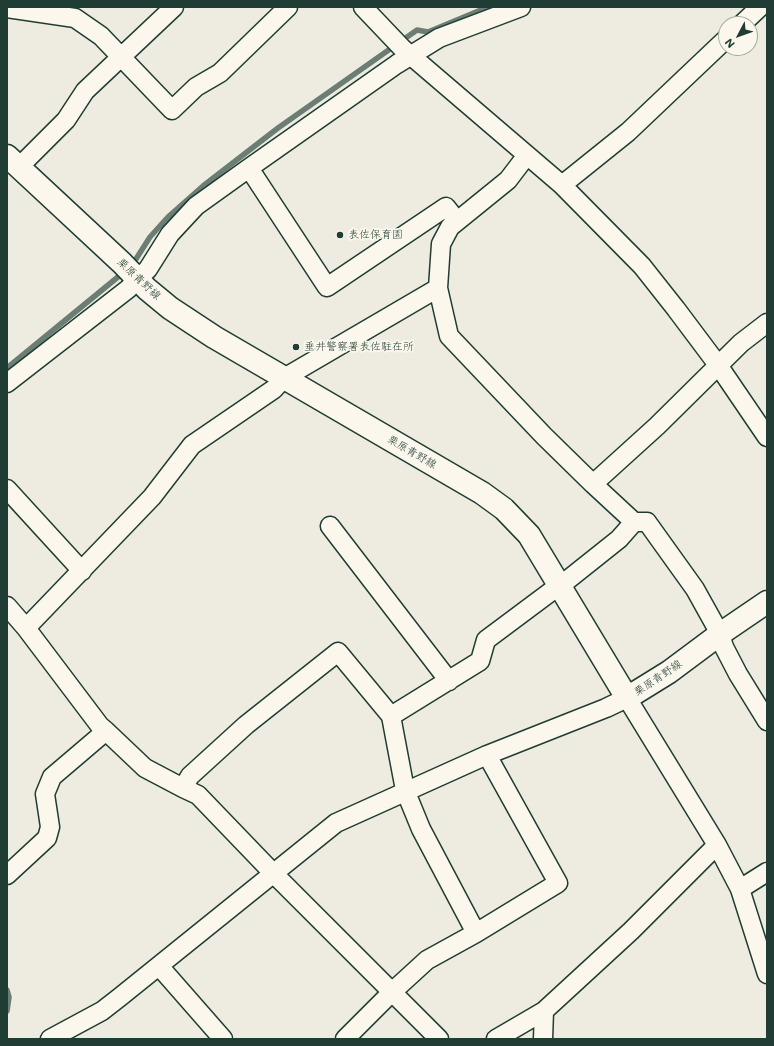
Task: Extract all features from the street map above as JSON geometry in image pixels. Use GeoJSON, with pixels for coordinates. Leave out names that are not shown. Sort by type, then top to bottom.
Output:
{"type":"FeatureCollection","features":[{"type":"Feature","properties":{"kind":"main road","name":"栗原青野線"},"geometry":{"type":"LineString","coordinates":[[13,161],[130,273],[170,308],[214,337],[482,493],[504,509],[529,535],[628,698],[669,672],[720,634],[767,602]]}},
{"type":"Feature","properties":{"kind":"street"},"geometry":{"type":"LineString","coordinates":[[13,161],[66,120],[85,91],[174,7]]}},
{"type":"Feature","properties":{"kind":"street"},"geometry":{"type":"LineString","coordinates":[[7,8],[75,18],[101,36],[172,110],[196,87],[220,73],[288,7]]}},
{"type":"Feature","properties":{"kind":"street"},"geometry":{"type":"LineString","coordinates":[[363,7],[402,46],[562,184],[642,266],[718,365],[767,437]]}},
{"type":"Feature","properties":{"kind":"street"},"geometry":{"type":"LineString","coordinates":[[7,383],[130,273],[148,269],[170,234],[196,206],[249,168],[402,46],[439,38],[521,7]]}},
{"type":"Feature","properties":{"kind":"street"},"geometry":{"type":"LineString","coordinates":[[750,16],[760,7]]}},
{"type":"Feature","properties":{"kind":"street"},"geometry":{"type":"LineString","coordinates":[[562,184],[628,132],[718,47]]}},
{"type":"Feature","properties":{"kind":"street"},"geometry":{"type":"LineString","coordinates":[[527,154],[508,180],[450,227],[441,244],[438,288],[449,336],[490,381],[593,484],[634,522],[647,522],[695,589],[720,634],[724,647],[738,674],[767,721]]}},
{"type":"Feature","properties":{"kind":"street"},"geometry":{"type":"LineString","coordinates":[[249,168],[327,287],[446,207],[457,221]]}},
{"type":"Feature","properties":{"kind":"street"},"geometry":{"type":"LineString","coordinates":[[26,628],[152,497],[192,446],[274,388],[284,378],[438,288]]}},
{"type":"Feature","properties":{"kind":"street"},"geometry":{"type":"LineString","coordinates":[[593,484],[657,426],[718,365],[767,323]]}},
{"type":"Feature","properties":{"kind":"street"},"geometry":{"type":"LineString","coordinates":[[7,489],[82,571]]}},
{"type":"Feature","properties":{"kind":"street"},"geometry":{"type":"LineString","coordinates":[[391,716],[480,661],[486,640],[560,586],[619,539],[634,522]]}},
{"type":"Feature","properties":{"kind":"street"},"geometry":{"type":"LineString","coordinates":[[330,526],[449,681]]}},
{"type":"Feature","properties":{"kind":"street"},"geometry":{"type":"LineString","coordinates":[[7,606],[26,628],[100,726],[145,768],[198,795],[274,874],[439,1039]]}},
{"type":"Feature","properties":{"kind":"street"},"geometry":{"type":"LineString","coordinates":[[183,788],[190,776],[246,725],[338,652],[391,716],[405,790],[420,829],[476,933]]}},
{"type":"Feature","properties":{"kind":"street"},"geometry":{"type":"LineString","coordinates":[[50,1039],[102,1011],[336,823],[405,790],[628,698],[717,845],[740,889],[762,943],[767,974]]}},
{"type":"Feature","properties":{"kind":"street"},"geometry":{"type":"LineString","coordinates":[[7,875],[47,838],[50,827],[45,794],[52,777],[106,731]]}},
{"type":"Feature","properties":{"kind":"street"},"geometry":{"type":"LineString","coordinates":[[345,1039],[392,992],[427,960],[476,933],[558,883],[487,755]]}},
{"type":"Feature","properties":{"kind":"street"},"geometry":{"type":"LineString","coordinates":[[496,1039],[544,1011],[631,931],[717,845]]}},
{"type":"Feature","properties":{"kind":"street"},"geometry":{"type":"LineString","coordinates":[[740,889],[767,872]]}},
{"type":"Feature","properties":{"kind":"street"},"geometry":{"type":"LineString","coordinates":[[159,966],[223,1039]]}},
{"type":"Feature","properties":{"kind":"street"},"geometry":{"type":"LineString","coordinates":[[543,1039],[544,1011]]}},
{"type":"Feature","properties":{"kind":"waterway"},"geometry":{"type":"LineString","coordinates":[[130,265],[136,259],[150,237],[168,217],[203,186],[278,128],[417,30],[428,32],[488,7]]}},
{"type":"Feature","properties":{"kind":"waterway"},"geometry":{"type":"LineString","coordinates":[[7,368],[124,272]]}},
{"type":"Feature","properties":{"kind":"waterway"},"geometry":{"type":"LineString","coordinates":[[7,990],[9,997],[7,1011]]}},
{"type":"Feature","properties":{"kind":"place","name":"表佐保育園"},"geometry":{"type":"Point","coordinates":[340,235]}},
{"type":"Feature","properties":{"kind":"place","name":"垂井警察署表佐駐在所"},"geometry":{"type":"Point","coordinates":[296,347]}}]}
